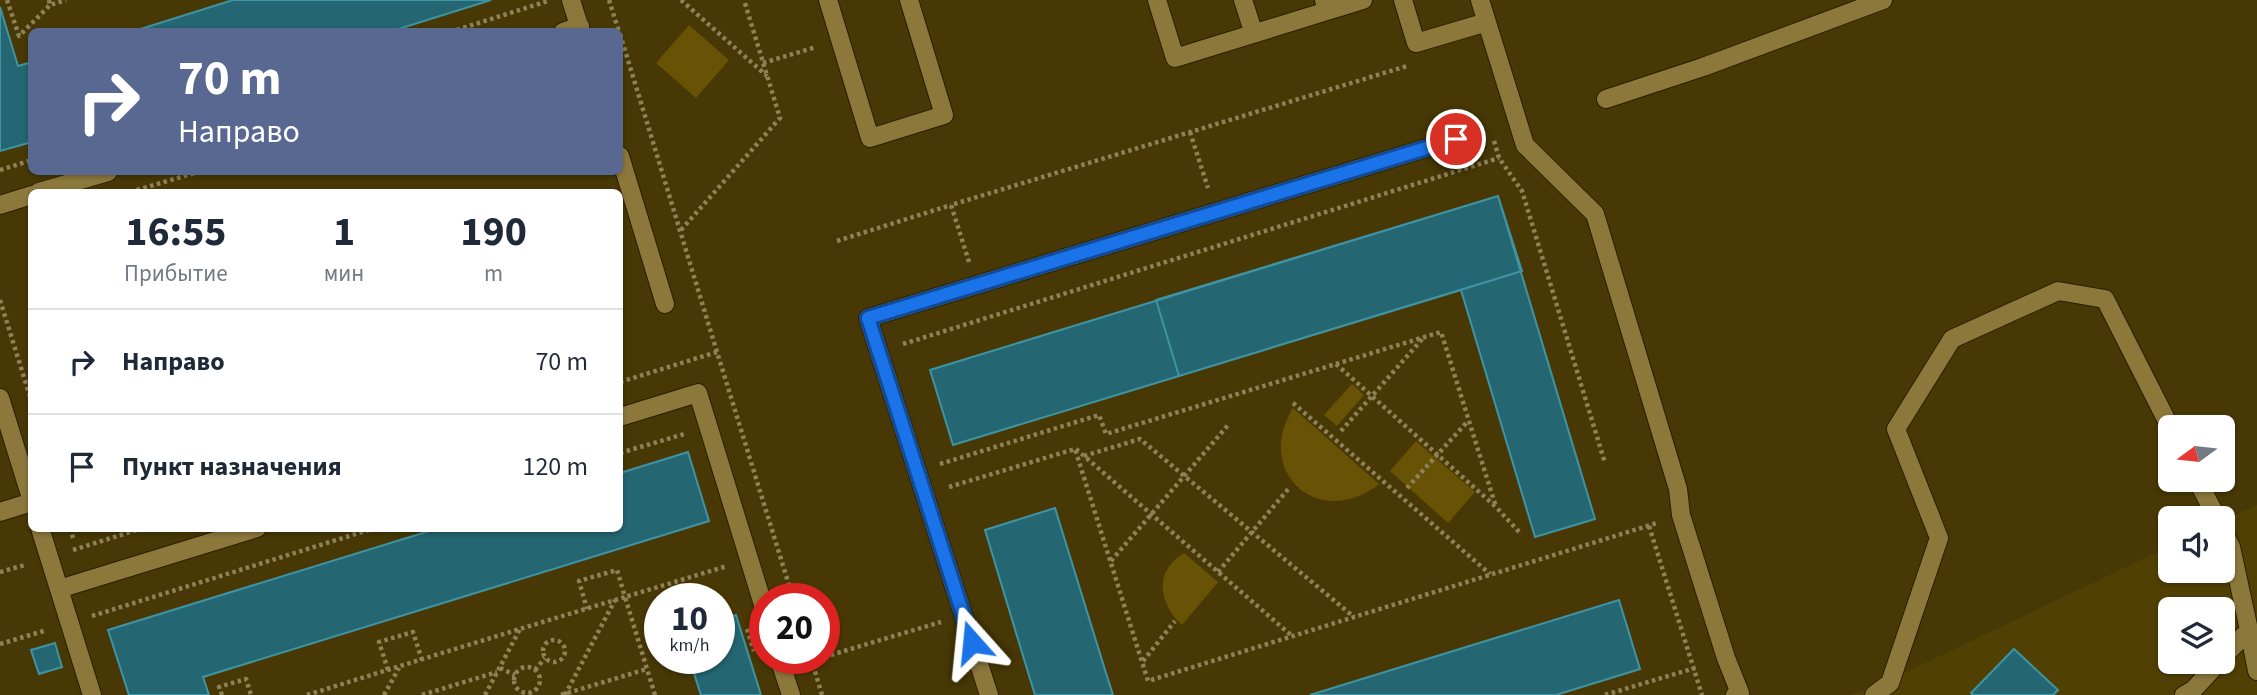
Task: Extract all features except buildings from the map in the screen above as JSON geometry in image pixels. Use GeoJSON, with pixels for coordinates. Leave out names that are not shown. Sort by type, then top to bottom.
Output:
{"type":"FeatureCollection","features":[{"type":"Feature","properties":{"kind":"lane"},"geometry":{"type":"LineString","coordinates":[[571,0],[575,28]]}},
{"type":"Feature","properties":{"kind":"lane"},"geometry":{"type":"LineString","coordinates":[[828,0],[870,138],[944,115],[909,0]]}},
{"type":"Feature","properties":{"kind":"lane"},"geometry":{"type":"LineString","coordinates":[[1157,0],[1175,58],[1254,34],[1326,5],[1363,0]]}},
{"type":"Feature","properties":{"kind":"lane"},"geometry":{"type":"LineString","coordinates":[[1243,0],[1254,34]]}},
{"type":"Feature","properties":{"kind":"lane"},"geometry":{"type":"LineString","coordinates":[[1403,0],[1416,43],[1487,22]]}},
{"type":"Feature","properties":{"kind":"lane"},"geometry":{"type":"LineString","coordinates":[[1480,0],[1525,145],[1595,214],[1678,489],[1681,515],[1726,659],[1740,693],[1735,695]]}},
{"type":"Feature","properties":{"kind":"lane"},"geometry":{"type":"LineString","coordinates":[[1606,99],[1703,67],[1883,0]]}},
{"type":"Feature","properties":{"kind":"lane"},"geometry":{"type":"LineString","coordinates":[[989,695],[868,318],[1456,139]]}},
{"type":"Feature","properties":{"kind":"lane"},"geometry":{"type":"LineString","coordinates":[[623,166],[665,304]]}},
{"type":"Feature","properties":{"kind":"lane"},"geometry":{"type":"LineString","coordinates":[[50,189],[98,175]]}},
{"type":"Feature","properties":{"kind":"lane"},"geometry":{"type":"LineString","coordinates":[[0,205],[28,196]]}},
{"type":"Feature","properties":{"kind":"lane"},"geometry":{"type":"LineString","coordinates":[[1874,695],[1890,683],[1939,538],[1896,429],[1952,339],[2058,291],[2105,299],[2164,415]]}},
{"type":"Feature","properties":{"kind":"lane"},"geometry":{"type":"LineString","coordinates":[[623,416],[698,393],[756,583]]}},
{"type":"Feature","properties":{"kind":"lane"},"geometry":{"type":"LineString","coordinates":[[0,398],[28,489]]}},
{"type":"Feature","properties":{"kind":"lane"},"geometry":{"type":"LineString","coordinates":[[0,512],[28,503]]}},
{"type":"Feature","properties":{"kind":"lane"},"geometry":{"type":"LineString","coordinates":[[41,532],[92,695]]}},
{"type":"Feature","properties":{"kind":"lane"},"geometry":{"type":"LineString","coordinates":[[59,589],[244,532]]}},
{"type":"Feature","properties":{"kind":"lane"},"geometry":{"type":"LineString","coordinates":[[2235,565],[2257,671]]}},
{"type":"Feature","properties":{"kind":"lane"},"geometry":{"type":"LineString","coordinates":[[2235,645],[2249,630]]}},
{"type":"Feature","properties":{"kind":"lane"},"geometry":{"type":"LineString","coordinates":[[784,674],[791,695]]}},
{"type":"Feature","properties":{"kind":"lane"},"geometry":{"type":"LineString","coordinates":[[2184,695],[2193,690],[2208,674]]}},
{"type":"Feature","properties":{"kind":"path"},"geometry":{"type":"LineString","coordinates":[[8,0],[19,36],[50,2],[65,0]]}},
{"type":"Feature","properties":{"kind":"path"},"geometry":{"type":"LineString","coordinates":[[463,28],[552,0]]}},
{"type":"Feature","properties":{"kind":"path"},"geometry":{"type":"LineString","coordinates":[[609,0],[617,28]]}},
{"type":"Feature","properties":{"kind":"path"},"geometry":{"type":"LineString","coordinates":[[681,0],[767,76]]}},
{"type":"Feature","properties":{"kind":"path"},"geometry":{"type":"LineString","coordinates":[[680,230],[780,118],[744,0]]}},
{"type":"Feature","properties":{"kind":"path"},"geometry":{"type":"LineString","coordinates":[[763,63],[840,39]]}},
{"type":"Feature","properties":{"kind":"path"},"geometry":{"type":"LineString","coordinates":[[623,46],[717,352]]}},
{"type":"Feature","properties":{"kind":"path"},"geometry":{"type":"LineString","coordinates":[[837,241],[1413,64]]}},
{"type":"Feature","properties":{"kind":"path"},"geometry":{"type":"LineString","coordinates":[[906,355],[903,342],[1499,158],[1521,191],[1605,463]]}},
{"type":"Feature","properties":{"kind":"path"},"geometry":{"type":"LineString","coordinates":[[0,170],[28,161]]}},
{"type":"Feature","properties":{"kind":"path"},"geometry":{"type":"LineString","coordinates":[[140,189],[188,175]]}},
{"type":"Feature","properties":{"kind":"path"},"geometry":{"type":"LineString","coordinates":[[951,205],[976,284]]}},
{"type":"Feature","properties":{"kind":"path"},"geometry":{"type":"LineString","coordinates":[[0,300],[28,390]]}},
{"type":"Feature","properties":{"kind":"path"},"geometry":{"type":"LineString","coordinates":[[939,464],[1099,415],[1106,434],[1441,332],[1496,507]]}},
{"type":"Feature","properties":{"kind":"path"},"geometry":{"type":"LineString","coordinates":[[1341,431],[1424,337]]}},
{"type":"Feature","properties":{"kind":"path"},"geometry":{"type":"LineString","coordinates":[[1335,364],[1496,507],[1521,534]]}},
{"type":"Feature","properties":{"kind":"path"},"geometry":{"type":"LineString","coordinates":[[1293,403],[1491,575]]}},
{"type":"Feature","properties":{"kind":"path"},"geometry":{"type":"LineString","coordinates":[[1407,488],[1468,421]]}},
{"type":"Feature","properties":{"kind":"path"},"geometry":{"type":"LineString","coordinates":[[1111,562],[1229,424]]}},
{"type":"Feature","properties":{"kind":"path"},"geometry":{"type":"LineString","coordinates":[[623,452],[687,433]]}},
{"type":"Feature","properties":{"kind":"path"},"geometry":{"type":"LineString","coordinates":[[1084,457],[1140,439],[1355,617]]}},
{"type":"Feature","properties":{"kind":"path"},"geometry":{"type":"LineString","coordinates":[[1075,449],[1148,681],[1681,515]]}},
{"type":"Feature","properties":{"kind":"path"},"geometry":{"type":"LineString","coordinates":[[936,452],[947,488],[1075,449]]}},
{"type":"Feature","properties":{"kind":"path"},"geometry":{"type":"LineString","coordinates":[[1075,449],[1292,636]]}},
{"type":"Feature","properties":{"kind":"path"},"geometry":{"type":"LineString","coordinates":[[1218,572],[1290,487]]}},
{"type":"Feature","properties":{"kind":"path"},"geometry":{"type":"LineString","coordinates":[[1649,525],[1702,695]]}},
{"type":"Feature","properties":{"kind":"path"},"geometry":{"type":"LineString","coordinates":[[97,614],[362,532]]}},
{"type":"Feature","properties":{"kind":"path"},"geometry":{"type":"LineString","coordinates":[[307,695],[725,567],[732,579]]}},
{"type":"Feature","properties":{"kind":"path"},"geometry":{"type":"LineString","coordinates":[[587,609],[579,581],[617,570],[644,659]]}},
{"type":"Feature","properties":{"kind":"path"},"geometry":{"type":"LineString","coordinates":[[564,694],[615,600]]}},
{"type":"Feature","properties":{"kind":"path"},"geometry":{"type":"LineString","coordinates":[[840,653],[964,616]]}},
{"type":"Feature","properties":{"kind":"path"},"geometry":{"type":"LineString","coordinates":[[744,617],[749,635]]}},
{"type":"Feature","properties":{"kind":"path"},"geometry":{"type":"LineString","coordinates":[[1142,662],[1175,621]]}},
{"type":"Feature","properties":{"kind":"path"},"geometry":{"type":"LineString","coordinates":[[485,695],[520,629]]}},
{"type":"Feature","properties":{"kind":"path"},"geometry":{"type":"LineString","coordinates":[[388,670],[379,642],[413,632],[422,660]]}},
{"type":"Feature","properties":{"kind":"path"},"geometry":{"type":"LineString","coordinates":[[555,639],[562,642],[565,655],[560,661],[553,663],[545,658],[542,654],[543,646],[548,641],[555,639]]}},
{"type":"Feature","properties":{"kind":"path"},"geometry":{"type":"LineString","coordinates":[[535,670],[545,658]]}},
{"type":"Feature","properties":{"kind":"path"},"geometry":{"type":"LineString","coordinates":[[1605,695],[1726,659]]}},
{"type":"Feature","properties":{"kind":"path"},"geometry":{"type":"LineString","coordinates":[[384,695],[400,667]]}},
{"type":"Feature","properties":{"kind":"path"},"geometry":{"type":"LineString","coordinates":[[527,667],[535,670],[540,677],[539,685],[532,693],[518,690],[514,683],[515,675],[520,669],[527,667]]}},
{"type":"Feature","properties":{"kind":"path"},"geometry":{"type":"LineString","coordinates":[[422,695],[498,670],[515,675]]}},
{"type":"Feature","properties":{"kind":"path"},"geometry":{"type":"LineString","coordinates":[[564,694],[644,670]]}},
{"type":"Feature","properties":{"kind":"path"},"geometry":{"type":"LineString","coordinates":[[649,674],[655,695]]}},
{"type":"Feature","properties":{"kind":"path"},"geometry":{"type":"LineString","coordinates":[[816,674],[822,695]]}},
{"type":"Feature","properties":{"kind":"path"},"geometry":{"type":"LineString","coordinates":[[222,695],[219,687],[246,679],[251,695]]}},
{"type":"Feature","properties":{"kind":"shaded area"},"geometry":{"type":"Polygon","coordinates":[[[689,25],[729,60],[696,98],[656,63],[689,25]]]}},
{"type":"Feature","properties":{"kind":"shaded area"},"geometry":{"type":"Polygon","coordinates":[[[1352,384],[1364,395],[1337,426],[1324,415],[1352,384]]]}},
{"type":"Feature","properties":{"kind":"shaded area"},"geometry":{"type":"Polygon","coordinates":[[[1293,408],[1379,484],[1357,497],[1335,501],[1315,498],[1299,488],[1287,473],[1281,454],[1283,432],[1293,408]]]}},
{"type":"Feature","properties":{"kind":"shaded area"},"geometry":{"type":"Polygon","coordinates":[[[1416,441],[1475,492],[1448,523],[1390,471],[1416,441]]]}},
{"type":"Feature","properties":{"kind":"shaded area"},"geometry":{"type":"Polygon","coordinates":[[[2257,505],[2257,695],[1850,695],[1885,682],[2158,552],[2158,583],[2235,583],[2235,515],[2257,505]]]}},
{"type":"Feature","properties":{"kind":"shaded area"},"geometry":{"type":"Polygon","coordinates":[[[1184,553],[1218,582],[1182,625],[1168,607],[1163,588],[1168,569],[1174,560],[1184,553]]]}},
{"type":"Feature","properties":{"kind":"route"},"geometry":{"type":"LineString","coordinates":[[972,642],[868,318],[1456,139]]}}]}
